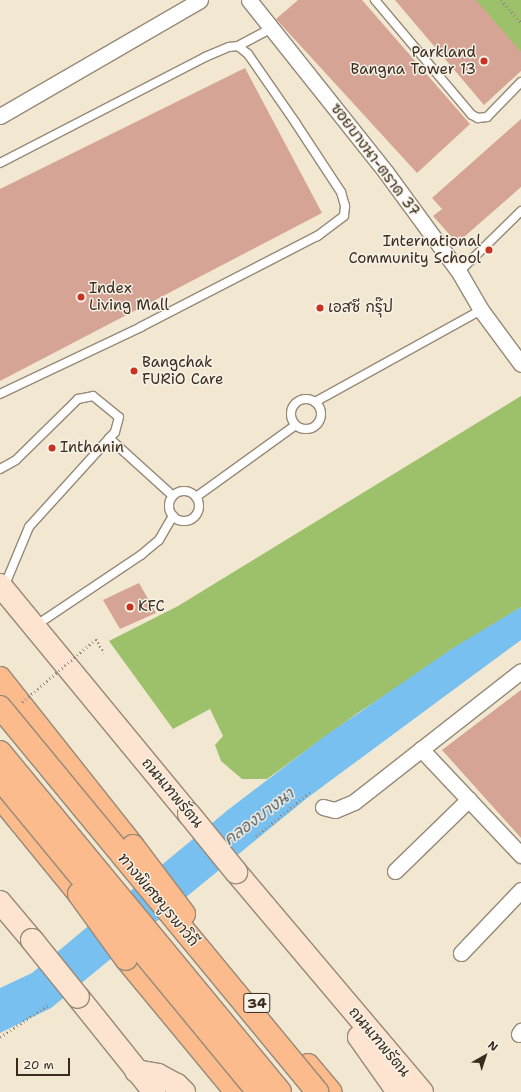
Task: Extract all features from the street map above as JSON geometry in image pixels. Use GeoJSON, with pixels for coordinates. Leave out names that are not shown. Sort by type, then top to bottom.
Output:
{"type":"FeatureCollection","features":[{"type":"Feature","properties":{"kind":"highway","name":"34"},"geometry":{"type":"LineString","coordinates":[[0,678],[133,846],[184,914],[330,1092]]}},
{"type":"Feature","properties":{"kind":"highway","name":"ทางพิเศษบูรพาวิถี"},"geometry":{"type":"LineString","coordinates":[[9,706],[317,1092]]}},
{"type":"Feature","properties":{"kind":"highway","name":"ทางพิเศษบูรพาวิถี"},"geometry":{"type":"LineString","coordinates":[[0,752],[280,1092]]}},
{"type":"Feature","properties":{"kind":"highway"},"geometry":{"type":"LineString","coordinates":[[0,780],[258,1092]]}},
{"type":"Feature","properties":{"kind":"highway"},"geometry":{"type":"LineString","coordinates":[[0,796],[79,894],[126,958],[236,1092]]}},
{"type":"Feature","properties":{"kind":"main road","name":"ถนนเทพรัตน"},"geometry":{"type":"LineString","coordinates":[[2,587],[236,872],[422,1092]]}},
{"type":"Feature","properties":{"kind":"main road"},"geometry":{"type":"LineString","coordinates":[[0,902],[154,1092]]}},
{"type":"Feature","properties":{"kind":"main road"},"geometry":{"type":"LineString","coordinates":[[309,958],[344,1016],[398,1092]]}},
{"type":"Feature","properties":{"kind":"main road"},"geometry":{"type":"LineString","coordinates":[[136,1071],[158,1075],[177,1085],[184,1092]]}},
{"type":"Feature","properties":{"kind":"street"},"geometry":{"type":"LineString","coordinates":[[0,116],[200,0]]}},
{"type":"Feature","properties":{"kind":"street","name":"ซอยบางนา-ตราด 37"},"geometry":{"type":"LineString","coordinates":[[249,0],[273,27],[385,170],[459,272],[481,310],[521,363]]}},
{"type":"Feature","properties":{"kind":"street"},"geometry":{"type":"LineString","coordinates":[[323,808],[335,810],[354,802],[521,671]]}},
{"type":"Feature","properties":{"kind":"street"},"geometry":{"type":"LineString","coordinates":[[421,749],[521,855]]}},
{"type":"Feature","properties":{"kind":"street"},"geometry":{"type":"LineString","coordinates":[[395,871],[468,799]]}},
{"type":"Feature","properties":{"kind":"street"},"geometry":{"type":"LineString","coordinates":[[461,953],[521,890]]}},
{"type":"Feature","properties":{"kind":"lane"},"geometry":{"type":"LineString","coordinates":[[375,0],[472,115],[478,118],[487,117],[521,82]]}},
{"type":"Feature","properties":{"kind":"lane"},"geometry":{"type":"LineString","coordinates":[[0,163],[205,57],[229,47],[238,46],[273,27]]}},
{"type":"Feature","properties":{"kind":"lane"},"geometry":{"type":"LineString","coordinates":[[0,394],[236,278],[317,236],[344,216],[345,201],[341,192],[248,54],[238,46]]}},
{"type":"Feature","properties":{"kind":"lane"},"geometry":{"type":"LineString","coordinates":[[459,272],[521,211]]}},
{"type":"Feature","properties":{"kind":"lane"},"geometry":{"type":"LineString","coordinates":[[315,402],[320,410],[318,424],[305,429],[296,425],[292,416],[297,403],[306,400],[315,402],[481,310]]}},
{"type":"Feature","properties":{"kind":"lane"},"geometry":{"type":"LineString","coordinates":[[0,469],[16,460],[78,399],[94,396],[119,417],[115,432],[29,526],[2,587]]}},
{"type":"Feature","properties":{"kind":"lane"},"geometry":{"type":"LineString","coordinates":[[196,497],[296,425]]}},
{"type":"Feature","properties":{"kind":"lane"},"geometry":{"type":"LineString","coordinates":[[109,438],[173,496]]}},
{"type":"Feature","properties":{"kind":"lane"},"geometry":{"type":"LineString","coordinates":[[183,491],[196,497],[197,511],[191,518],[182,520],[174,516],[169,508],[173,496],[183,491]]}},
{"type":"Feature","properties":{"kind":"lane"},"geometry":{"type":"LineString","coordinates":[[34,627],[141,555],[159,540],[174,516]]}},
{"type":"Feature","properties":{"kind":"path"},"geometry":{"type":"LineString","coordinates":[[501,0],[521,22]]}},
{"type":"Feature","properties":{"kind":"path"},"geometry":{"type":"LineString","coordinates":[[9,706],[96,639],[104,653]]}},
{"type":"Feature","properties":{"kind":"path"},"geometry":{"type":"LineString","coordinates":[[256,836],[309,793],[315,793],[323,808]]}},
{"type":"Feature","properties":{"kind":"path"},"geometry":{"type":"LineString","coordinates":[[0,1037],[48,1005]]}},
{"type":"Feature","properties":{"kind":"green space"},"geometry":{"type":"Polygon","coordinates":[[[463,0],[521,0],[521,59],[463,0]]]}},
{"type":"Feature","properties":{"kind":"green space"},"geometry":{"type":"Polygon","coordinates":[[[521,396],[521,607],[359,712],[267,779],[242,779],[221,761],[215,745],[223,736],[210,709],[173,729],[109,641],[178,606],[521,396]]]}},
{"type":"Feature","properties":{"kind":"water","name":"คลองบางนา"},"geometry":{"type":"Polygon","coordinates":[[[521,607],[521,640],[307,798],[51,1008],[0,1033],[0,988],[32,973],[229,809],[325,736],[453,648],[521,607]]]}},
{"type":"Feature","properties":{"kind":"building"},"geometry":{"type":"Polygon","coordinates":[[[298,0],[362,0],[470,124],[417,173],[276,19],[298,0]]]}},
{"type":"Feature","properties":{"kind":"building","name":"Parkland Bangna Tower 13"},"geometry":{"type":"Polygon","coordinates":[[[395,0],[476,0],[521,52],[521,71],[484,105],[395,0]]]}},
{"type":"Feature","properties":{"kind":"building","name":"Index Living Mall"},"geometry":{"type":"Polygon","coordinates":[[[245,68],[322,213],[0,381],[0,189],[245,68]]]}},
{"type":"Feature","properties":{"kind":"building"},"geometry":{"type":"Polygon","coordinates":[[[521,119],[521,187],[457,243],[433,216],[442,209],[432,198],[521,119]]]}},
{"type":"Feature","properties":{"kind":"building","name":"KFC"},"geometry":{"type":"Polygon","coordinates":[[[139,583],[156,613],[120,629],[103,600],[139,583]]]}},
{"type":"Feature","properties":{"kind":"building"},"geometry":{"type":"Polygon","coordinates":[[[521,690],[521,838],[442,750],[521,690]]]}},
{"type":"Feature","properties":{"kind":"place","name":"Parkland Bangna Tower 13"},"geometry":{"type":"Point","coordinates":[484,61]}},
{"type":"Feature","properties":{"kind":"place","name":"International Community School"},"geometry":{"type":"Point","coordinates":[489,250]}},
{"type":"Feature","properties":{"kind":"place","name":"Index Living Mall"},"geometry":{"type":"Point","coordinates":[81,297]}},
{"type":"Feature","properties":{"kind":"place","name":"เอสซี กรุ๊ป"},"geometry":{"type":"Point","coordinates":[320,308]}},
{"type":"Feature","properties":{"kind":"place","name":"Bangchak FURiO Care"},"geometry":{"type":"Point","coordinates":[134,371]}},
{"type":"Feature","properties":{"kind":"place","name":"Inthanin"},"geometry":{"type":"Point","coordinates":[52,448]}},
{"type":"Feature","properties":{"kind":"place","name":"KFC"},"geometry":{"type":"Point","coordinates":[130,607]}}]}
